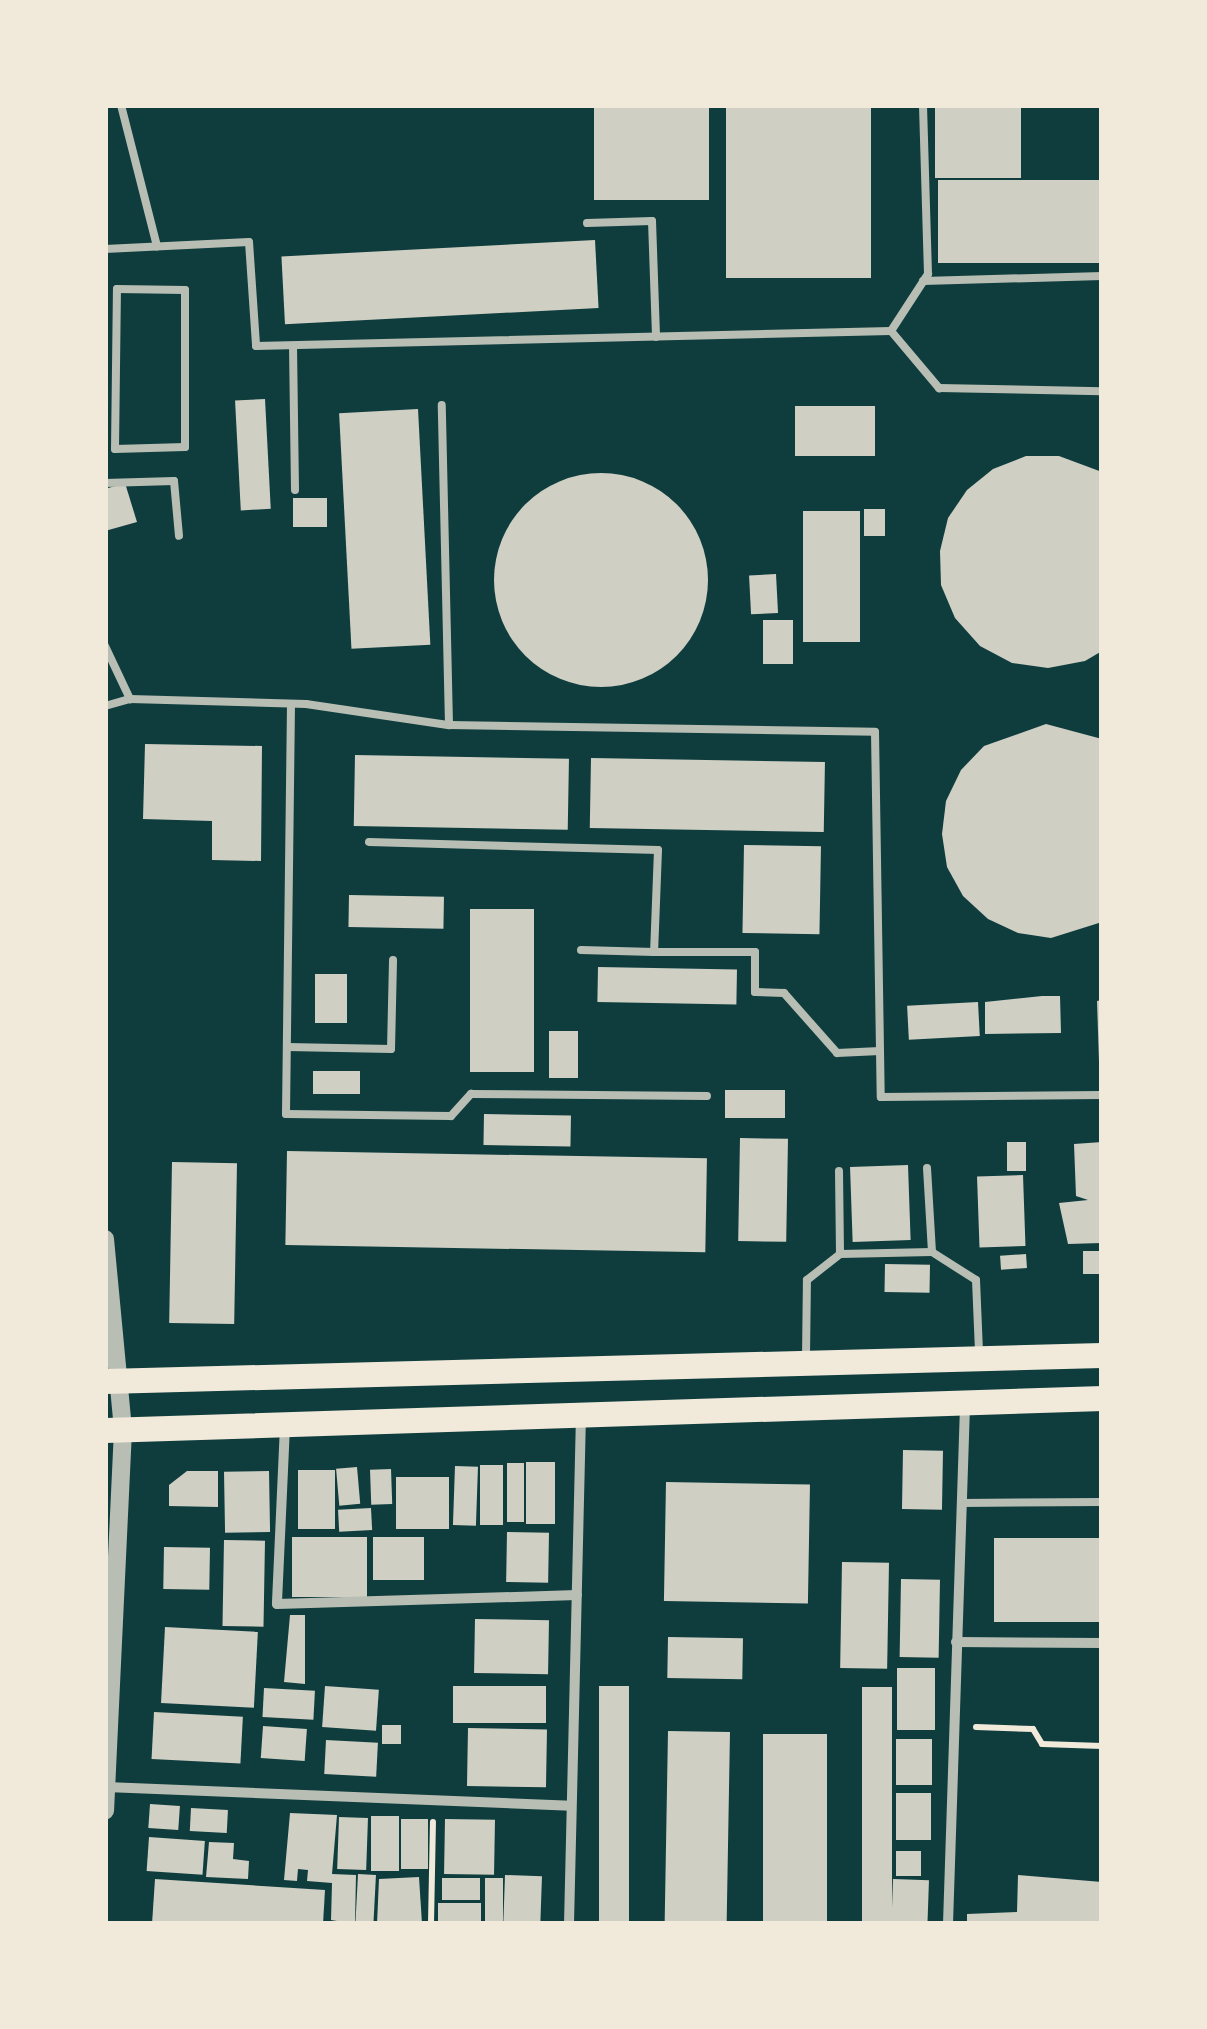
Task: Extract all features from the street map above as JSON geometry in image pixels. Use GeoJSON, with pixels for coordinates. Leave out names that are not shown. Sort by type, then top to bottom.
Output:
{"type":"FeatureCollection","features":[{"type":"Feature","properties":{"kind":"main road"},"geometry":{"type":"LineString","coordinates":[[111,1381],[1102,1355]]}},
{"type":"Feature","properties":{"kind":"main road"},"geometry":{"type":"LineString","coordinates":[[114,1430],[1102,1398]]}},
{"type":"Feature","properties":{"kind":"street"},"geometry":{"type":"LineString","coordinates":[[105,1239],[114,1430],[105,1811]]}},
{"type":"Feature","properties":{"kind":"street"},"geometry":{"type":"LineString","coordinates":[[948,1924],[965,1402]]}},
{"type":"Feature","properties":{"kind":"street"},"geometry":{"type":"LineString","coordinates":[[570,1924],[581,1413]]}},
{"type":"Feature","properties":{"kind":"street"},"geometry":{"type":"LineString","coordinates":[[285,1422],[277,1604],[577,1595]]}},
{"type":"Feature","properties":{"kind":"street"},"geometry":{"type":"LineString","coordinates":[[956,1642],[1102,1643]]}},
{"type":"Feature","properties":{"kind":"street"},"geometry":{"type":"LineString","coordinates":[[106,1787],[572,1806]]}},
{"type":"Feature","properties":{"kind":"lane"},"geometry":{"type":"LineString","coordinates":[[121,105],[157,246]]}},
{"type":"Feature","properties":{"kind":"lane"},"geometry":{"type":"LineString","coordinates":[[891,331],[923,282],[923,105]]}},
{"type":"Feature","properties":{"kind":"lane"},"geometry":{"type":"LineString","coordinates":[[587,223],[652,221],[656,337]]}},
{"type":"Feature","properties":{"kind":"lane"},"geometry":{"type":"LineString","coordinates":[[105,249],[250,242],[256,346],[891,331]]}},
{"type":"Feature","properties":{"kind":"lane"},"geometry":{"type":"LineString","coordinates":[[923,282],[1102,276]]}},
{"type":"Feature","properties":{"kind":"lane"},"geometry":{"type":"LineString","coordinates":[[117,289],[185,290],[184,447],[115,449],[110,372],[117,289]]}},
{"type":"Feature","properties":{"kind":"lane"},"geometry":{"type":"LineString","coordinates":[[891,331],[939,388],[1102,391]]}},
{"type":"Feature","properties":{"kind":"lane"},"geometry":{"type":"LineString","coordinates":[[294,346],[295,490]]}},
{"type":"Feature","properties":{"kind":"lane"},"geometry":{"type":"LineString","coordinates":[[442,405],[448,726]]}},
{"type":"Feature","properties":{"kind":"lane"},"geometry":{"type":"LineString","coordinates":[[105,482],[174,481],[179,536]]}},
{"type":"Feature","properties":{"kind":"lane"},"geometry":{"type":"LineString","coordinates":[[105,646],[130,699]]}},
{"type":"Feature","properties":{"kind":"lane"},"geometry":{"type":"LineString","coordinates":[[105,706],[130,699],[290,704],[448,726],[875,732],[880,1097],[1102,1094]]}},
{"type":"Feature","properties":{"kind":"lane"},"geometry":{"type":"LineString","coordinates":[[290,704],[286,1114],[451,1116],[470,1094],[707,1096]]}},
{"type":"Feature","properties":{"kind":"lane"},"geometry":{"type":"LineString","coordinates":[[369,842],[658,850],[654,952]]}},
{"type":"Feature","properties":{"kind":"lane"},"geometry":{"type":"LineString","coordinates":[[580,950],[755,952],[755,992],[784,993],[837,1053],[880,1051]]}},
{"type":"Feature","properties":{"kind":"lane"},"geometry":{"type":"LineString","coordinates":[[286,1047],[391,1049],[393,960]]}},
{"type":"Feature","properties":{"kind":"lane"},"geometry":{"type":"LineString","coordinates":[[928,1168],[932,1252]]}},
{"type":"Feature","properties":{"kind":"lane"},"geometry":{"type":"LineString","coordinates":[[839,1171],[840,1254]]}},
{"type":"Feature","properties":{"kind":"lane"},"geometry":{"type":"LineString","coordinates":[[806,1362],[808,1280],[840,1254],[932,1252],[976,1280],[980,1359]]}},
{"type":"Feature","properties":{"kind":"lane"},"geometry":{"type":"LineString","coordinates":[[961,1503],[1102,1502]]}},
{"type":"Feature","properties":{"kind":"path"},"geometry":{"type":"LineString","coordinates":[[962,1726],[1034,1730],[1042,1744],[1102,1746]]}},
{"type":"Feature","properties":{"kind":"path"},"geometry":{"type":"LineString","coordinates":[[430,1924],[434,1800]]}},
{"type":"Feature","properties":{"kind":"building"},"geometry":{"type":"Polygon","coordinates":[[[594,105],[709,105],[709,200],[594,200],[594,105]]]}},
{"type":"Feature","properties":{"kind":"building"},"geometry":{"type":"Polygon","coordinates":[[[726,105],[871,105],[871,278],[726,278],[726,105]]]}},
{"type":"Feature","properties":{"kind":"building"},"geometry":{"type":"Polygon","coordinates":[[[935,105],[1021,105],[1021,178],[935,178],[935,105]]]}},
{"type":"Feature","properties":{"kind":"building"},"geometry":{"type":"Polygon","coordinates":[[[938,180],[1102,180],[1102,263],[938,263],[938,180]]]}},
{"type":"Feature","properties":{"kind":"building"},"geometry":{"type":"Polygon","coordinates":[[[595,240],[599,308],[285,324],[281,256],[595,240]]]}},
{"type":"Feature","properties":{"kind":"building"},"geometry":{"type":"Polygon","coordinates":[[[265,399],[271,509],[241,510],[235,401],[265,399]]]}},
{"type":"Feature","properties":{"kind":"building"},"geometry":{"type":"Polygon","coordinates":[[[795,406],[875,406],[875,456],[795,456],[795,406]]]}},
{"type":"Feature","properties":{"kind":"building"},"geometry":{"type":"Polygon","coordinates":[[[418,409],[430,645],[351,649],[339,413],[418,409]]]}},
{"type":"Feature","properties":{"kind":"building"},"geometry":{"type":"Polygon","coordinates":[[[1026,456],[1059,456],[1102,472],[1102,651],[1085,661],[1048,668],[1012,663],[980,646],[955,618],[941,585],[940,551],[948,518],[967,490],[993,469],[1026,456]]]}},
{"type":"Feature","properties":{"kind":"building"},"geometry":{"type":"Polygon","coordinates":[[[601,473],[642,481],[676,505],[700,539],[708,580],[700,621],[676,655],[642,679],[601,687],[560,679],[526,655],[502,621],[494,580],[502,539],[526,505],[560,481],[601,473]]]}},
{"type":"Feature","properties":{"kind":"building"},"geometry":{"type":"Polygon","coordinates":[[[125,483],[137,522],[105,531],[105,489],[125,483]]]}},
{"type":"Feature","properties":{"kind":"building"},"geometry":{"type":"Polygon","coordinates":[[[293,498],[327,498],[327,527],[293,527],[293,498]]]}},
{"type":"Feature","properties":{"kind":"building"},"geometry":{"type":"Polygon","coordinates":[[[864,509],[885,509],[885,536],[864,536],[864,509]]]}},
{"type":"Feature","properties":{"kind":"building"},"geometry":{"type":"Polygon","coordinates":[[[803,511],[860,511],[860,642],[803,642],[803,511]]]}},
{"type":"Feature","properties":{"kind":"building"},"geometry":{"type":"Polygon","coordinates":[[[776,574],[778,613],[751,614],[749,575],[776,574]]]}},
{"type":"Feature","properties":{"kind":"building"},"geometry":{"type":"Polygon","coordinates":[[[763,620],[793,620],[793,664],[763,664],[763,620]]]}},
{"type":"Feature","properties":{"kind":"building"},"geometry":{"type":"Polygon","coordinates":[[[1046,724],[1102,739],[1102,922],[1051,938],[1018,933],[988,919],[963,896],[947,867],[942,834],[946,801],[961,770],[984,746],[1046,724]]]}},
{"type":"Feature","properties":{"kind":"building"},"geometry":{"type":"Polygon","coordinates":[[[145,744],[262,746],[261,861],[212,860],[212,821],[143,819],[145,744]]]}},
{"type":"Feature","properties":{"kind":"building"},"geometry":{"type":"Polygon","coordinates":[[[355,755],[569,759],[568,830],[354,826],[355,755]]]}},
{"type":"Feature","properties":{"kind":"building"},"geometry":{"type":"Polygon","coordinates":[[[591,758],[825,762],[824,832],[590,828],[591,758]]]}},
{"type":"Feature","properties":{"kind":"building"},"geometry":{"type":"Polygon","coordinates":[[[744,845],[821,846],[819,934],[742,933],[744,845]]]}},
{"type":"Feature","properties":{"kind":"building"},"geometry":{"type":"Polygon","coordinates":[[[349,895],[444,897],[443,929],[348,927],[349,895]]]}},
{"type":"Feature","properties":{"kind":"building"},"geometry":{"type":"Polygon","coordinates":[[[470,909],[534,909],[534,1072],[470,1072],[470,909]]]}},
{"type":"Feature","properties":{"kind":"building"},"geometry":{"type":"Polygon","coordinates":[[[598,967],[737,969],[736,1004],[597,1002],[598,967]]]}},
{"type":"Feature","properties":{"kind":"building"},"geometry":{"type":"Polygon","coordinates":[[[315,974],[347,974],[347,1023],[315,1023],[315,974]]]}},
{"type":"Feature","properties":{"kind":"building"},"geometry":{"type":"Polygon","coordinates":[[[1060,996],[1061,1033],[985,1034],[985,1002],[1060,996]]]}},
{"type":"Feature","properties":{"kind":"building"},"geometry":{"type":"Polygon","coordinates":[[[1102,1000],[1102,1061],[1099,1061],[1097,1001],[1102,1000]]]}},
{"type":"Feature","properties":{"kind":"building"},"geometry":{"type":"Polygon","coordinates":[[[978,1002],[980,1036],[909,1040],[907,1006],[978,1002]]]}},
{"type":"Feature","properties":{"kind":"building"},"geometry":{"type":"Polygon","coordinates":[[[549,1031],[578,1031],[578,1078],[549,1078],[549,1031]]]}},
{"type":"Feature","properties":{"kind":"building"},"geometry":{"type":"Polygon","coordinates":[[[313,1071],[360,1071],[360,1094],[313,1094],[313,1071]]]}},
{"type":"Feature","properties":{"kind":"building"},"geometry":{"type":"Polygon","coordinates":[[[725,1090],[785,1090],[785,1118],[725,1118],[725,1090]]]}},
{"type":"Feature","properties":{"kind":"building"},"geometry":{"type":"Polygon","coordinates":[[[484,1114],[571,1116],[570,1147],[483,1145],[484,1114]]]}},
{"type":"Feature","properties":{"kind":"building"},"geometry":{"type":"Polygon","coordinates":[[[740,1138],[788,1139],[786,1242],[738,1241],[740,1138]]]}},
{"type":"Feature","properties":{"kind":"building"},"geometry":{"type":"Polygon","coordinates":[[[1007,1142],[1026,1142],[1026,1171],[1007,1171],[1007,1142]]]}},
{"type":"Feature","properties":{"kind":"building"},"geometry":{"type":"Polygon","coordinates":[[[1102,1142],[1102,1243],[1068,1244],[1059,1203],[1088,1200],[1076,1196],[1074,1144],[1102,1142]]]}},
{"type":"Feature","properties":{"kind":"building"},"geometry":{"type":"Polygon","coordinates":[[[287,1151],[707,1158],[705,1252],[285,1245],[287,1151]]]}},
{"type":"Feature","properties":{"kind":"building"},"geometry":{"type":"Polygon","coordinates":[[[172,1162],[237,1163],[234,1324],[169,1323],[172,1162]]]}},
{"type":"Feature","properties":{"kind":"building"},"geometry":{"type":"Polygon","coordinates":[[[908,1165],[911,1240],[853,1242],[850,1167],[908,1165]]]}},
{"type":"Feature","properties":{"kind":"building"},"geometry":{"type":"Polygon","coordinates":[[[1023,1175],[1025,1246],[980,1248],[977,1177],[1023,1175]]]}},
{"type":"Feature","properties":{"kind":"building"},"geometry":{"type":"Polygon","coordinates":[[[1083,1251],[1102,1251],[1102,1274],[1083,1274],[1083,1251]]]}},
{"type":"Feature","properties":{"kind":"building"},"geometry":{"type":"Polygon","coordinates":[[[1026,1254],[1027,1268],[1001,1270],[1000,1256],[1026,1254]]]}},
{"type":"Feature","properties":{"kind":"building"},"geometry":{"type":"Polygon","coordinates":[[[885,1264],[930,1265],[930,1293],[885,1292],[885,1264]]]}},
{"type":"Feature","properties":{"kind":"building"},"geometry":{"type":"Polygon","coordinates":[[[903,1450],[943,1451],[942,1510],[902,1509],[903,1450]]]}},
{"type":"Feature","properties":{"kind":"building"},"geometry":{"type":"Polygon","coordinates":[[[526,1462],[555,1462],[555,1524],[526,1524],[526,1462]]]}},
{"type":"Feature","properties":{"kind":"building"},"geometry":{"type":"Polygon","coordinates":[[[507,1463],[524,1463],[524,1522],[507,1522],[507,1463]]]}},
{"type":"Feature","properties":{"kind":"building"},"geometry":{"type":"Polygon","coordinates":[[[480,1465],[503,1465],[503,1525],[480,1525],[480,1465]]]}},
{"type":"Feature","properties":{"kind":"building"},"geometry":{"type":"Polygon","coordinates":[[[455,1466],[478,1467],[476,1526],[453,1525],[455,1466]]]}},
{"type":"Feature","properties":{"kind":"building"},"geometry":{"type":"Polygon","coordinates":[[[357,1467],[360,1504],[339,1506],[336,1469],[357,1467]]]}},
{"type":"Feature","properties":{"kind":"building"},"geometry":{"type":"Polygon","coordinates":[[[391,1469],[392,1504],[371,1505],[370,1470],[391,1469]]]}},
{"type":"Feature","properties":{"kind":"building"},"geometry":{"type":"Polygon","coordinates":[[[298,1470],[335,1470],[335,1529],[298,1529],[298,1470]]]}},
{"type":"Feature","properties":{"kind":"building"},"geometry":{"type":"Polygon","coordinates":[[[187,1471],[218,1471],[218,1507],[169,1506],[169,1485],[187,1471]]]}},
{"type":"Feature","properties":{"kind":"building"},"geometry":{"type":"Polygon","coordinates":[[[269,1471],[270,1532],[225,1533],[224,1472],[269,1471]]]}},
{"type":"Feature","properties":{"kind":"building"},"geometry":{"type":"Polygon","coordinates":[[[396,1477],[449,1477],[449,1529],[396,1529],[396,1477]]]}},
{"type":"Feature","properties":{"kind":"building"},"geometry":{"type":"Polygon","coordinates":[[[666,1482],[810,1485],[808,1603],[664,1601],[666,1482]]]}},
{"type":"Feature","properties":{"kind":"building"},"geometry":{"type":"Polygon","coordinates":[[[371,1508],[372,1530],[339,1532],[338,1510],[371,1508]]]}},
{"type":"Feature","properties":{"kind":"building"},"geometry":{"type":"Polygon","coordinates":[[[507,1532],[549,1533],[548,1583],[506,1582],[507,1532]]]}},
{"type":"Feature","properties":{"kind":"building"},"geometry":{"type":"Polygon","coordinates":[[[292,1537],[367,1537],[367,1597],[292,1597],[292,1537]]]}},
{"type":"Feature","properties":{"kind":"building"},"geometry":{"type":"Polygon","coordinates":[[[373,1537],[424,1537],[424,1580],[373,1580],[373,1537]]]}},
{"type":"Feature","properties":{"kind":"building"},"geometry":{"type":"Polygon","coordinates":[[[994,1538],[1102,1538],[1102,1622],[994,1622],[994,1538]]]}},
{"type":"Feature","properties":{"kind":"building"},"geometry":{"type":"Polygon","coordinates":[[[224,1540],[265,1541],[263,1627],[222,1626],[224,1540]]]}},
{"type":"Feature","properties":{"kind":"building"},"geometry":{"type":"Polygon","coordinates":[[[164,1547],[210,1548],[209,1590],[163,1589],[164,1547]]]}},
{"type":"Feature","properties":{"kind":"building"},"geometry":{"type":"Polygon","coordinates":[[[842,1562],[889,1563],[887,1669],[840,1668],[842,1562]]]}},
{"type":"Feature","properties":{"kind":"building"},"geometry":{"type":"Polygon","coordinates":[[[901,1579],[940,1580],[939,1658],[900,1657],[901,1579]]]}},
{"type":"Feature","properties":{"kind":"building"},"geometry":{"type":"Polygon","coordinates":[[[290,1615],[305,1615],[305,1684],[284,1682],[290,1615]]]}},
{"type":"Feature","properties":{"kind":"building"},"geometry":{"type":"Polygon","coordinates":[[[475,1619],[549,1620],[548,1674],[474,1673],[475,1619]]]}},
{"type":"Feature","properties":{"kind":"building"},"geometry":{"type":"Polygon","coordinates":[[[165,1627],[258,1632],[254,1708],[161,1703],[165,1627]]]}},
{"type":"Feature","properties":{"kind":"building"},"geometry":{"type":"Polygon","coordinates":[[[668,1637],[743,1638],[742,1679],[667,1678],[668,1637]]]}},
{"type":"Feature","properties":{"kind":"building"},"geometry":{"type":"Polygon","coordinates":[[[897,1668],[935,1668],[935,1730],[897,1730],[897,1668]]]}},
{"type":"Feature","properties":{"kind":"building"},"geometry":{"type":"Polygon","coordinates":[[[325,1686],[379,1690],[376,1731],[322,1727],[325,1686]]]}},
{"type":"Feature","properties":{"kind":"building"},"geometry":{"type":"Polygon","coordinates":[[[453,1686],[546,1686],[546,1723],[453,1723],[453,1686]]]}},
{"type":"Feature","properties":{"kind":"building"},"geometry":{"type":"Polygon","coordinates":[[[599,1686],[629,1686],[629,1924],[599,1924],[599,1686]]]}},
{"type":"Feature","properties":{"kind":"building"},"geometry":{"type":"Polygon","coordinates":[[[862,1687],[892,1687],[892,1924],[862,1924],[862,1687]]]}},
{"type":"Feature","properties":{"kind":"building"},"geometry":{"type":"Polygon","coordinates":[[[264,1688],[315,1691],[313,1720],[262,1717],[264,1688]]]}},
{"type":"Feature","properties":{"kind":"building"},"geometry":{"type":"Polygon","coordinates":[[[154,1712],[243,1717],[240,1764],[152,1759],[154,1712]]]}},
{"type":"Feature","properties":{"kind":"building"},"geometry":{"type":"Polygon","coordinates":[[[382,1725],[401,1725],[401,1744],[382,1744],[382,1725]]]}},
{"type":"Feature","properties":{"kind":"building"},"geometry":{"type":"Polygon","coordinates":[[[263,1726],[307,1729],[305,1761],[261,1758],[263,1726]]]}},
{"type":"Feature","properties":{"kind":"building"},"geometry":{"type":"Polygon","coordinates":[[[468,1728],[547,1729],[546,1787],[467,1786],[468,1728]]]}},
{"type":"Feature","properties":{"kind":"building"},"geometry":{"type":"Polygon","coordinates":[[[668,1731],[730,1732],[727,1924],[665,1924],[668,1731]]]}},
{"type":"Feature","properties":{"kind":"building"},"geometry":{"type":"Polygon","coordinates":[[[763,1734],[827,1734],[827,1924],[763,1924],[763,1734]]]}},
{"type":"Feature","properties":{"kind":"building"},"geometry":{"type":"Polygon","coordinates":[[[896,1739],[932,1739],[932,1785],[896,1785],[896,1739]]]}},
{"type":"Feature","properties":{"kind":"building"},"geometry":{"type":"Polygon","coordinates":[[[326,1740],[378,1743],[376,1777],[324,1774],[326,1740]]]}},
{"type":"Feature","properties":{"kind":"building"},"geometry":{"type":"Polygon","coordinates":[[[896,1793],[931,1793],[931,1840],[896,1840],[896,1793]]]}},
{"type":"Feature","properties":{"kind":"building"},"geometry":{"type":"Polygon","coordinates":[[[150,1804],[180,1806],[178,1830],[148,1828],[150,1804]]]}},
{"type":"Feature","properties":{"kind":"building"},"geometry":{"type":"Polygon","coordinates":[[[191,1808],[228,1810],[227,1833],[190,1831],[191,1808]]]}},
{"type":"Feature","properties":{"kind":"building"},"geometry":{"type":"Polygon","coordinates":[[[290,1813],[337,1815],[332,1874],[356,1875],[355,1924],[331,1920],[332,1883],[307,1881],[308,1870],[298,1869],[297,1881],[284,1880],[290,1813]]]}},
{"type":"Feature","properties":{"kind":"building"},"geometry":{"type":"Polygon","coordinates":[[[371,1816],[399,1816],[399,1871],[371,1871],[371,1816]]]}},
{"type":"Feature","properties":{"kind":"building"},"geometry":{"type":"Polygon","coordinates":[[[339,1817],[368,1818],[366,1870],[337,1869],[339,1817]]]}},
{"type":"Feature","properties":{"kind":"building"},"geometry":{"type":"Polygon","coordinates":[[[401,1819],[428,1819],[428,1869],[401,1869],[401,1819]]]}},
{"type":"Feature","properties":{"kind":"building"},"geometry":{"type":"Polygon","coordinates":[[[445,1819],[495,1820],[494,1875],[444,1874],[445,1819]]]}},
{"type":"Feature","properties":{"kind":"building"},"geometry":{"type":"Polygon","coordinates":[[[149,1837],[205,1841],[202,1875],[147,1871],[149,1837]]]}},
{"type":"Feature","properties":{"kind":"building"},"geometry":{"type":"Polygon","coordinates":[[[209,1842],[234,1843],[233,1859],[249,1861],[248,1879],[206,1877],[209,1842]]]}},
{"type":"Feature","properties":{"kind":"building"},"geometry":{"type":"Polygon","coordinates":[[[896,1851],[921,1851],[921,1876],[896,1876],[896,1851]]]}},
{"type":"Feature","properties":{"kind":"building"},"geometry":{"type":"Polygon","coordinates":[[[358,1874],[376,1875],[373,1924],[355,1924],[358,1874]]]}},
{"type":"Feature","properties":{"kind":"building"},"geometry":{"type":"Polygon","coordinates":[[[505,1875],[542,1876],[540,1924],[503,1924],[505,1875]]]}},
{"type":"Feature","properties":{"kind":"building"},"geometry":{"type":"Polygon","coordinates":[[[1018,1875],[1102,1882],[1102,1924],[967,1924],[967,1914],[1017,1912],[1018,1875]]]}},
{"type":"Feature","properties":{"kind":"building"},"geometry":{"type":"Polygon","coordinates":[[[419,1877],[422,1924],[377,1924],[379,1879],[419,1877]]]}},
{"type":"Feature","properties":{"kind":"building"},"geometry":{"type":"Polygon","coordinates":[[[442,1878],[480,1878],[480,1900],[442,1900],[442,1878]]]}},
{"type":"Feature","properties":{"kind":"building"},"geometry":{"type":"Polygon","coordinates":[[[485,1878],[503,1878],[503,1924],[485,1924],[485,1878]]]}},
{"type":"Feature","properties":{"kind":"building"},"geometry":{"type":"Polygon","coordinates":[[[155,1879],[325,1890],[323,1924],[152,1924],[155,1879]]]}},
{"type":"Feature","properties":{"kind":"building"},"geometry":{"type":"Polygon","coordinates":[[[893,1879],[929,1880],[927,1924],[891,1924],[893,1879]]]}},
{"type":"Feature","properties":{"kind":"building"},"geometry":{"type":"Polygon","coordinates":[[[438,1903],[481,1903],[481,1924],[438,1924],[438,1903]]]}}]}
